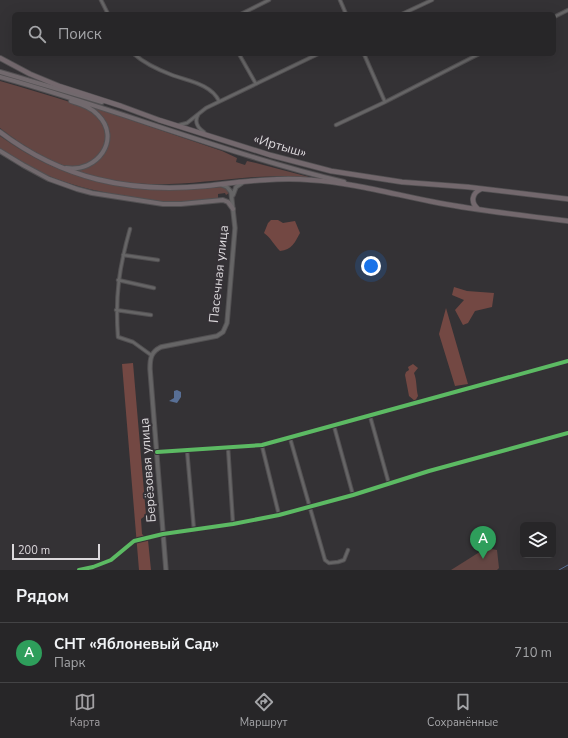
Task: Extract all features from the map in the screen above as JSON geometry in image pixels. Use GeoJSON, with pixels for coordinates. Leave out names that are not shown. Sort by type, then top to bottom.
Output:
{"type":"FeatureCollection","features":[{"type":"Feature","properties":{"kind":"highway","name":"«Иртыш»"},"geometry":{"type":"LineString","coordinates":[[0,58],[46,81],[159,120],[270,155],[331,171],[402,182],[568,199]]}},
{"type":"Feature","properties":{"kind":"highway","name":"«Иртыш»"},"geometry":{"type":"LineString","coordinates":[[0,132],[27,151],[58,167],[119,184],[148,187],[185,187],[245,181],[299,179],[369,187],[439,203],[478,210],[568,222]]}},
{"type":"Feature","properties":{"kind":"highway"},"geometry":{"type":"LineString","coordinates":[[478,210],[473,203],[473,196],[481,189]]}},
{"type":"Feature","properties":{"kind":"main road"},"geometry":{"type":"LineString","coordinates":[[0,72],[159,120]]}},
{"type":"Feature","properties":{"kind":"main road"},"geometry":{"type":"LineString","coordinates":[[0,77],[85,106],[94,111],[102,119],[107,138],[105,148],[97,160],[82,168],[58,167]]}},
{"type":"Feature","properties":{"kind":"main road"},"geometry":{"type":"LineString","coordinates":[[0,77],[88,103],[274,164],[369,187]]}},
{"type":"Feature","properties":{"kind":"main road"},"geometry":{"type":"LineString","coordinates":[[0,151],[50,179],[92,193],[163,204],[223,200],[228,202],[233,209]]}},
{"type":"Feature","properties":{"kind":"main road"},"geometry":{"type":"LineString","coordinates":[[232,200],[238,184],[245,181]]}},
{"type":"Feature","properties":{"kind":"main road"},"geometry":{"type":"LineString","coordinates":[[185,187],[224,185],[230,190],[232,200]]}},
{"type":"Feature","properties":{"kind":"main road","name":"Пасечная улица"},"geometry":{"type":"LineString","coordinates":[[151,355],[161,347],[217,336],[223,332],[228,313],[234,244],[235,218],[232,200]]}},
{"type":"Feature","properties":{"kind":"main road","name":"Берёзовая улица"},"geometry":{"type":"LineString","coordinates":[[151,355],[150,369],[166,570]]}},
{"type":"Feature","properties":{"kind":"street"},"geometry":{"type":"LineString","coordinates":[[101,0],[107,12]]}},
{"type":"Feature","properties":{"kind":"street"},"geometry":{"type":"LineString","coordinates":[[245,12],[269,0]]}},
{"type":"Feature","properties":{"kind":"street"},"geometry":{"type":"LineString","coordinates":[[340,0],[345,12]]}},
{"type":"Feature","properties":{"kind":"street"},"geometry":{"type":"LineString","coordinates":[[406,12],[432,0]]}},
{"type":"Feature","properties":{"kind":"street"},"geometry":{"type":"LineString","coordinates":[[556,16],[568,10]]}},
{"type":"Feature","properties":{"kind":"street"},"geometry":{"type":"LineString","coordinates":[[137,56],[161,71],[207,88],[217,96],[219,102]]}},
{"type":"Feature","properties":{"kind":"street"},"geometry":{"type":"LineString","coordinates":[[240,56],[256,84]]}},
{"type":"Feature","properties":{"kind":"street"},"geometry":{"type":"LineString","coordinates":[[172,124],[185,124],[200,111],[314,56]]}},
{"type":"Feature","properties":{"kind":"street"},"geometry":{"type":"LineString","coordinates":[[365,56],[385,102]]}},
{"type":"Feature","properties":{"kind":"street"},"geometry":{"type":"LineString","coordinates":[[336,125],[475,56]]}},
{"type":"Feature","properties":{"kind":"street"},"geometry":{"type":"LineString","coordinates":[[200,111],[196,123],[200,130],[207,135]]}},
{"type":"Feature","properties":{"kind":"street"},"geometry":{"type":"LineString","coordinates":[[130,229],[118,280],[116,310],[118,337],[133,342],[151,355]]}},
{"type":"Feature","properties":{"kind":"street"},"geometry":{"type":"LineString","coordinates":[[123,255],[158,260]]}},
{"type":"Feature","properties":{"kind":"street"},"geometry":{"type":"LineString","coordinates":[[118,280],[154,288]]}},
{"type":"Feature","properties":{"kind":"street"},"geometry":{"type":"LineString","coordinates":[[116,310],[151,315]]}},
{"type":"Feature","properties":{"kind":"street"},"geometry":{"type":"LineString","coordinates":[[157,452],[262,446],[568,361]]}},
{"type":"Feature","properties":{"kind":"street"},"geometry":{"type":"LineString","coordinates":[[370,416],[388,484]]}},
{"type":"Feature","properties":{"kind":"street"},"geometry":{"type":"LineString","coordinates":[[334,426],[354,495]]}},
{"type":"Feature","properties":{"kind":"street"},"geometry":{"type":"LineString","coordinates":[[79,570],[111,560],[134,541],[163,534],[233,524],[279,515],[354,495],[429,471],[568,433]]}},
{"type":"Feature","properties":{"kind":"street"},"geometry":{"type":"LineString","coordinates":[[290,438],[325,560],[329,563],[344,560],[348,550]]}},
{"type":"Feature","properties":{"kind":"street"},"geometry":{"type":"LineString","coordinates":[[262,446],[279,515]]}},
{"type":"Feature","properties":{"kind":"street"},"geometry":{"type":"LineString","coordinates":[[228,447],[233,524]]}},
{"type":"Feature","properties":{"kind":"street"},"geometry":{"type":"LineString","coordinates":[[187,450],[194,530]]}},
{"type":"Feature","properties":{"kind":"shaded area"},"geometry":{"type":"Polygon","coordinates":[[[0,81],[64,100],[90,110],[100,120],[104,128],[105,138],[99,155],[83,166],[64,166],[34,152],[0,128],[0,81]]]}},
{"type":"Feature","properties":{"kind":"shaded area"},"geometry":{"type":"Polygon","coordinates":[[[95,108],[222,151],[237,158],[236,162],[245,165],[247,161],[309,177],[255,177],[187,183],[143,184],[99,178],[76,171],[92,165],[104,154],[107,147],[109,131],[105,120],[95,108]]]}},
{"type":"Feature","properties":{"kind":"shaded area"},"geometry":{"type":"Polygon","coordinates":[[[0,136],[27,153],[53,166],[79,176],[105,183],[160,189],[221,187],[226,188],[229,193],[226,195],[225,193],[218,194],[218,198],[172,203],[148,201],[90,189],[44,174],[15,159],[0,149],[0,136]]]}},
{"type":"Feature","properties":{"kind":"shaded area"},"geometry":{"type":"Polygon","coordinates":[[[271,220],[278,220],[283,223],[295,221],[300,233],[293,245],[280,251],[264,233],[268,223],[271,220]]]}},
{"type":"Feature","properties":{"kind":"shaded area"},"geometry":{"type":"Polygon","coordinates":[[[454,287],[467,291],[494,293],[492,307],[475,311],[468,323],[463,325],[455,310],[464,300],[452,295],[454,287]]]}},
{"type":"Feature","properties":{"kind":"shaded area"},"geometry":{"type":"Polygon","coordinates":[[[446,308],[468,384],[455,386],[439,334],[446,308]]]}},
{"type":"Feature","properties":{"kind":"shaded area"},"geometry":{"type":"Polygon","coordinates":[[[133,363],[146,515],[141,519],[142,534],[148,540],[151,570],[139,570],[122,364],[133,363]]]}},
{"type":"Feature","properties":{"kind":"shaded area"},"geometry":{"type":"Polygon","coordinates":[[[413,364],[418,368],[414,373],[418,396],[415,401],[409,396],[405,375],[409,370],[408,367],[413,364]]]}},
{"type":"Feature","properties":{"kind":"shaded area"},"geometry":{"type":"Polygon","coordinates":[[[486,548],[497,550],[499,568],[497,570],[451,570],[486,548]]]}},
{"type":"Feature","properties":{"kind":"water"},"geometry":{"type":"Polygon","coordinates":[[[177,390],[181,392],[181,397],[177,403],[169,401],[174,398],[174,391],[177,390]]]}},
{"type":"Feature","properties":{"kind":"waterway"},"geometry":{"type":"LineString","coordinates":[[559,570],[568,565]]}},
{"type":"Feature","properties":{"kind":"cycle path"},"geometry":{"type":"LineString","coordinates":[[157,452],[262,445],[568,361]]}},
{"type":"Feature","properties":{"kind":"cycle path"},"geometry":{"type":"LineString","coordinates":[[79,570],[93,567],[111,560],[134,541],[163,534],[233,524],[279,515],[353,495],[429,471],[568,433]]}},
{"type":"Feature","properties":{"kind":"place","name":"СНТ «Яблоневый Сад»"},"geometry":{"type":"Point","coordinates":[483,559]}}]}
